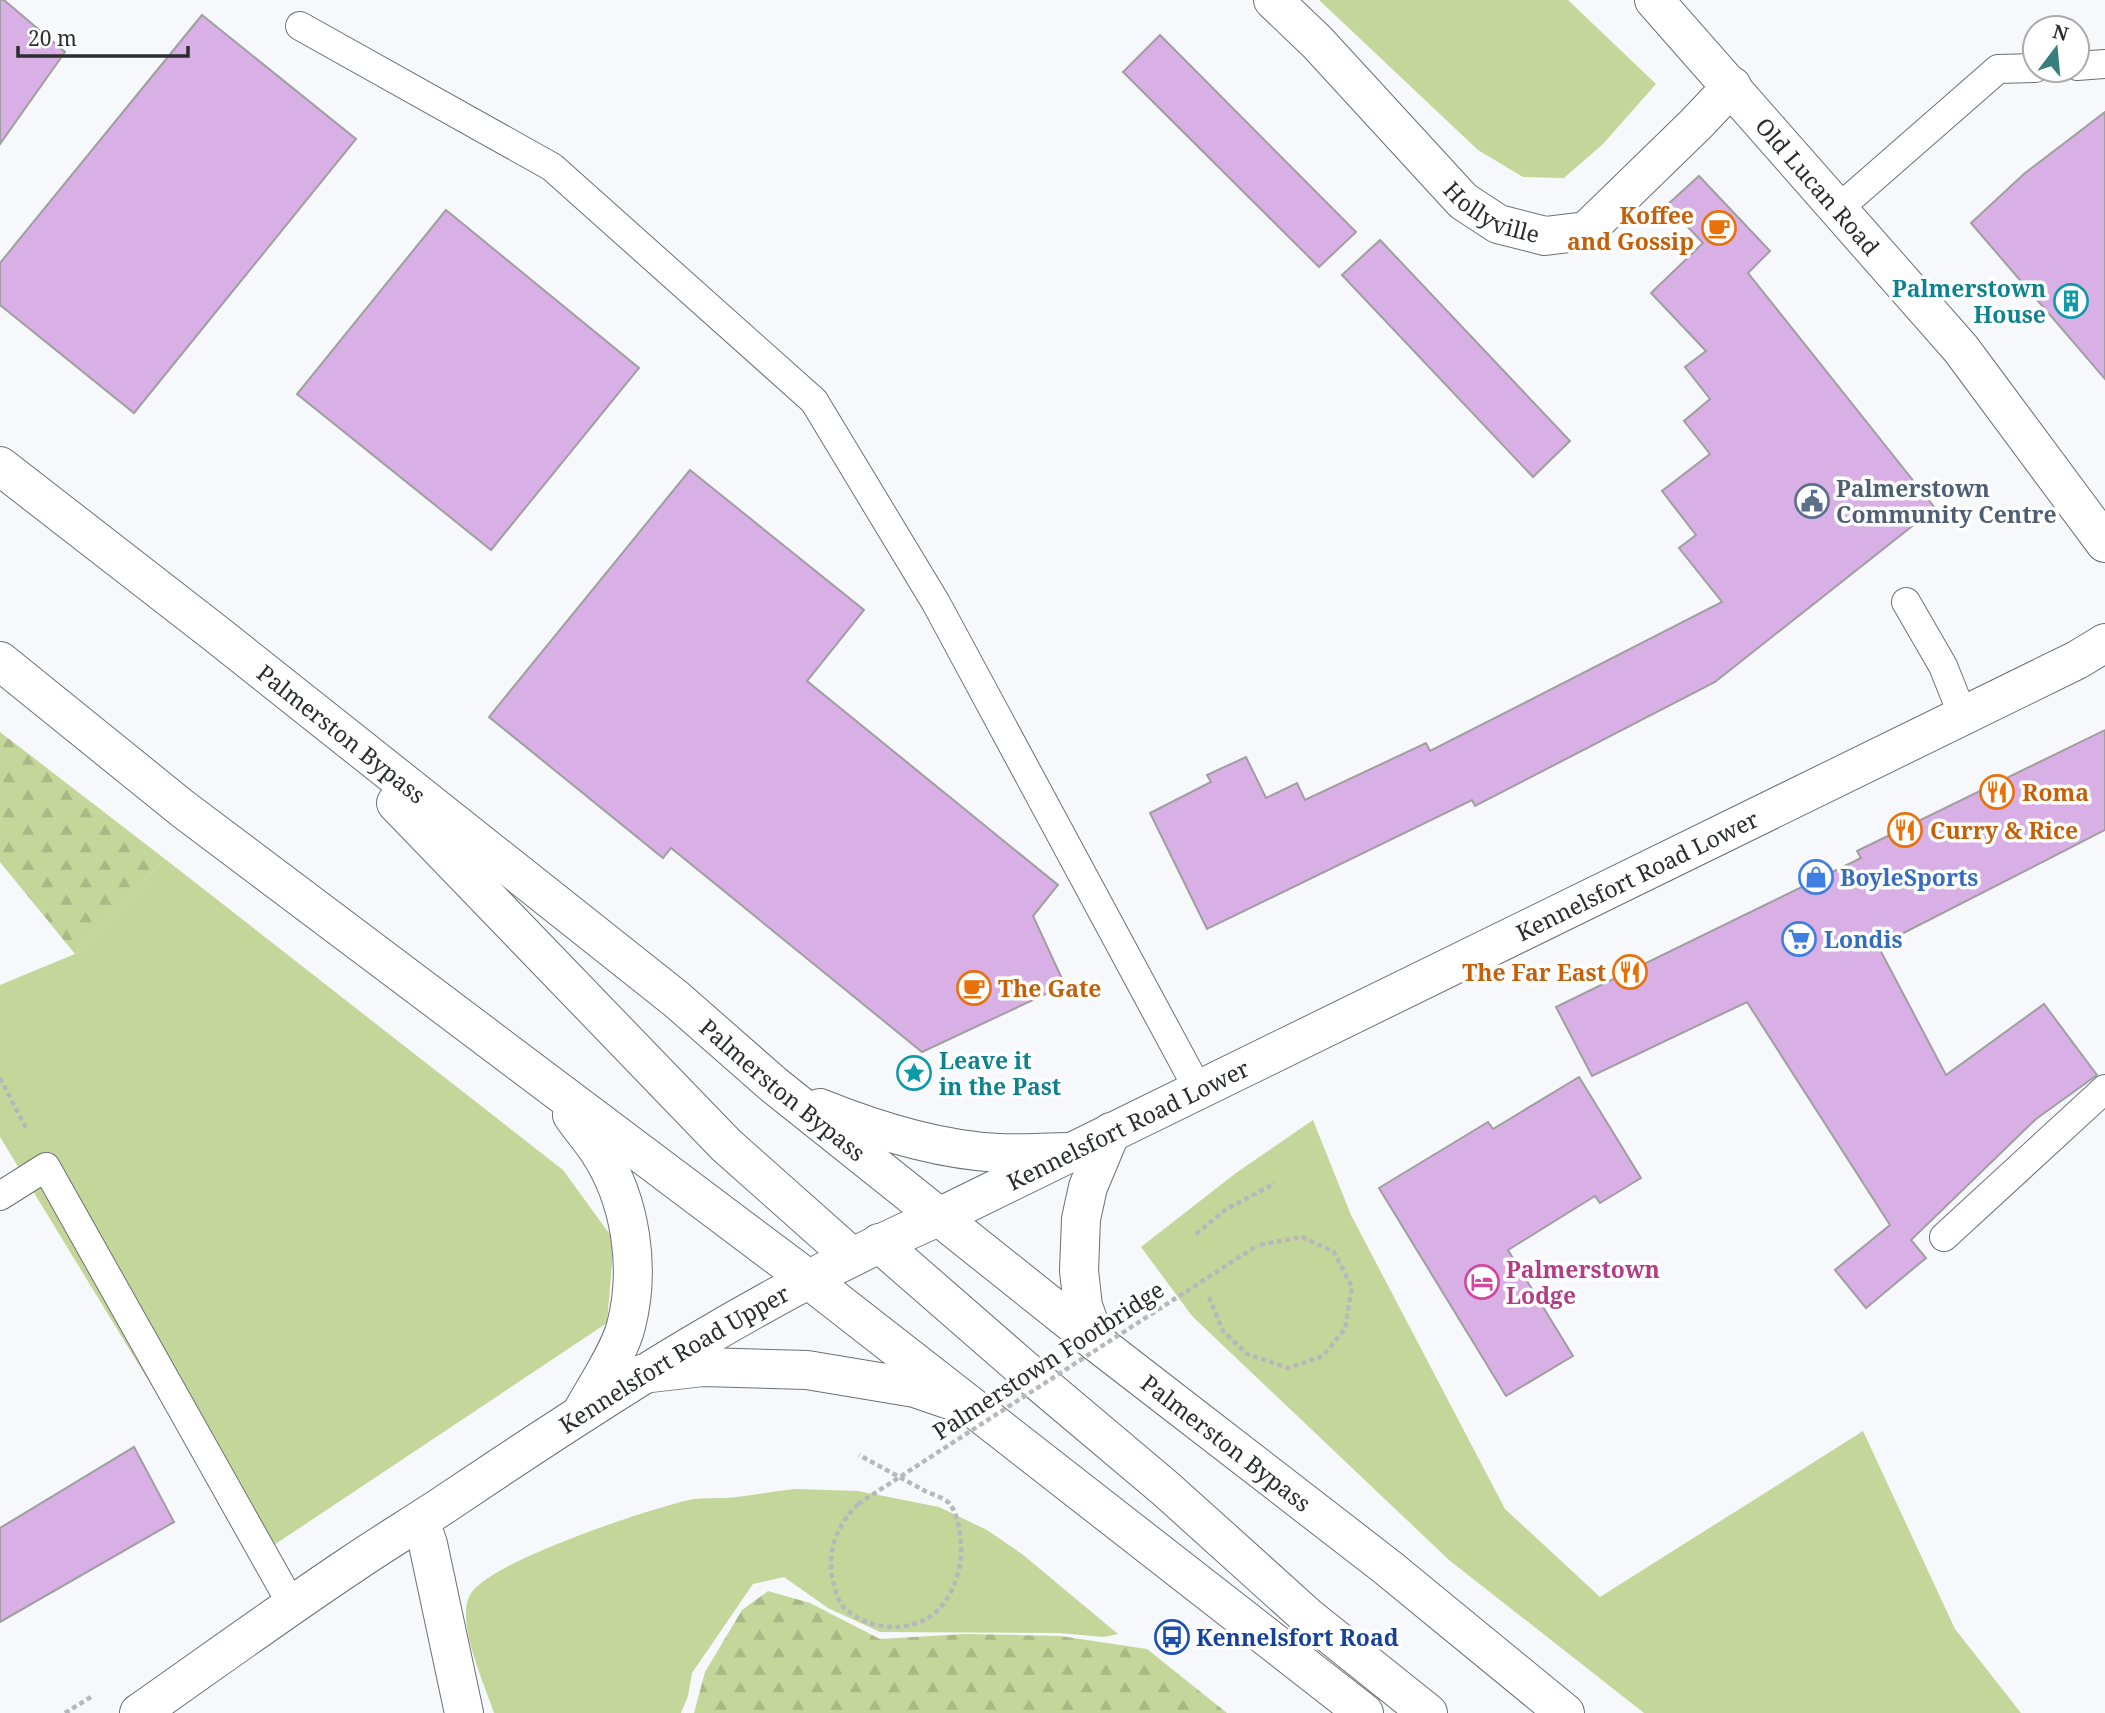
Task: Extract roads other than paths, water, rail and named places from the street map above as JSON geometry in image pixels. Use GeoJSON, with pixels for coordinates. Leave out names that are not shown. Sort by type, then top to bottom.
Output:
{"type":"FeatureCollection","features":[{"type":"Feature","properties":{"kind":"main road","name":"Hollyville"},"geometry":{"type":"LineString","coordinates":[[1273,0],[1317,42],[1463,201],[1497,224],[1545,236],[1586,231],[1701,119],[1731,86]]}},
{"type":"Feature","properties":{"kind":"main road","name":"Old Lucan Road"},"geometry":{"type":"LineString","coordinates":[[1664,4],[1731,86],[1961,349],[2105,543]]}},
{"type":"Feature","properties":{"kind":"main road","name":"Palmerston Bypass"},"geometry":{"type":"LineString","coordinates":[[0,466],[676,999],[786,1094],[1096,1342],[1387,1567],[1565,1713]]}},
{"type":"Feature","properties":{"kind":"main road","name":"Kennelsfort Road Lower"},"geometry":{"type":"LineString","coordinates":[[941,1216],[2077,660],[2105,642]]}},
{"type":"Feature","properties":{"kind":"main road"},"geometry":{"type":"LineString","coordinates":[[0,661],[183,810],[808,1279],[1364,1713]]}},
{"type":"Feature","properties":{"kind":"main road"},"geometry":{"type":"LineString","coordinates":[[291,693],[726,1145],[1019,1365],[1166,1489],[1308,1617],[1428,1713]]}},
{"type":"Feature","properties":{"kind":"main road"},"geometry":{"type":"LineString","coordinates":[[544,1079],[599,1152],[618,1191],[629,1230],[634,1262],[626,1327],[582,1412]]}},
{"type":"Feature","properties":{"kind":"main road"},"geometry":{"type":"LineString","coordinates":[[786,1094],[854,1122],[925,1143],[998,1153],[1070,1152]]}},
{"type":"Feature","properties":{"kind":"main road"},"geometry":{"type":"LineString","coordinates":[[1096,1342],[1083,1306],[1079,1271],[1081,1219],[1088,1187],[1111,1132]]}},
{"type":"Feature","properties":{"kind":"main road","name":"Kennelsfort Road Upper"},"geometry":{"type":"LineString","coordinates":[[139,1713],[353,1563],[642,1374],[808,1279],[941,1216]]}},
{"type":"Feature","properties":{"kind":"main road"},"geometry":{"type":"LineString","coordinates":[[642,1374],[703,1367],[807,1370],[915,1388],[972,1408]]}},
{"type":"Feature","properties":{"kind":"main road"},"geometry":{"type":"LineString","coordinates":[[420,1521],[428,1544],[464,1713]]}},
{"type":"Feature","properties":{"kind":"lane"},"geometry":{"type":"LineString","coordinates":[[300,26],[552,167],[814,401],[936,603],[1199,1089]]}},
{"type":"Feature","properties":{"kind":"lane"},"geometry":{"type":"LineString","coordinates":[[1839,208],[1998,69],[2021,68]]}},
{"type":"Feature","properties":{"kind":"lane"},"geometry":{"type":"LineString","coordinates":[[1906,602],[1943,666],[1963,716]]}},
{"type":"Feature","properties":{"kind":"lane"},"geometry":{"type":"LineString","coordinates":[[1944,1237],[2105,1089]]}},
{"type":"Feature","properties":{"kind":"lane"},"geometry":{"type":"LineString","coordinates":[[0,1196],[46,1167],[292,1605]]}},
{"type":"Feature","properties":{"kind":"place","name":"Koffee and Gossip"},"geometry":{"type":"Point","coordinates":[1719,228]}},
{"type":"Feature","properties":{"kind":"place","name":"Palmerstown House"},"geometry":{"type":"Point","coordinates":[2071,301]}},
{"type":"Feature","properties":{"kind":"place","name":"Palmerstown Community Centre"},"geometry":{"type":"Point","coordinates":[1812,501]}},
{"type":"Feature","properties":{"kind":"place","name":"Roma"},"geometry":{"type":"Point","coordinates":[1997,792]}},
{"type":"Feature","properties":{"kind":"place","name":"Curry & Rice"},"geometry":{"type":"Point","coordinates":[1905,830]}},
{"type":"Feature","properties":{"kind":"place","name":"BoyleSports"},"geometry":{"type":"Point","coordinates":[1816,877]}},
{"type":"Feature","properties":{"kind":"place","name":"Londis"},"geometry":{"type":"Point","coordinates":[1799,939]}},
{"type":"Feature","properties":{"kind":"place","name":"The Far East"},"geometry":{"type":"Point","coordinates":[1630,972]}},
{"type":"Feature","properties":{"kind":"place","name":"The Gate"},"geometry":{"type":"Point","coordinates":[974,988]}},
{"type":"Feature","properties":{"kind":"place","name":"Leave it in the Past"},"geometry":{"type":"Point","coordinates":[914,1073]}},
{"type":"Feature","properties":{"kind":"place","name":"Palmerstown Lodge"},"geometry":{"type":"Point","coordinates":[1482,1282]}},
{"type":"Feature","properties":{"kind":"place","name":"Kennelsfort Road"},"geometry":{"type":"Point","coordinates":[1172,1637]}}]}
